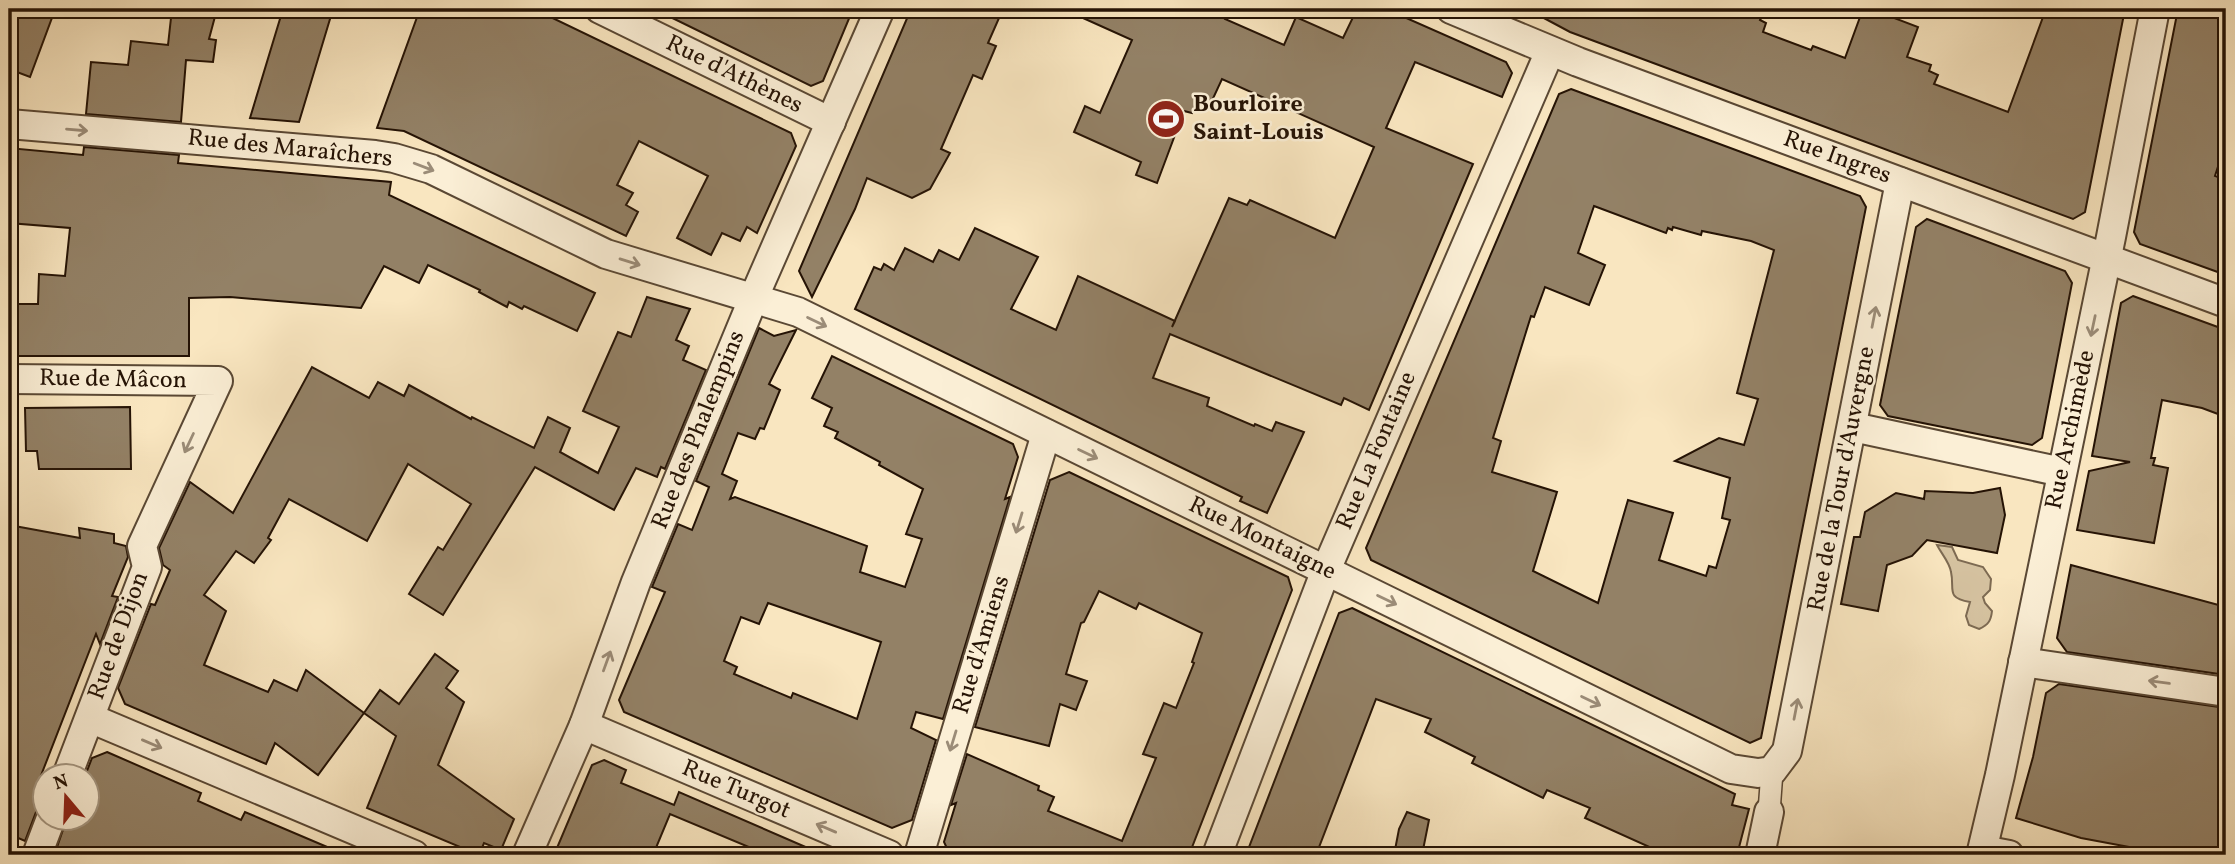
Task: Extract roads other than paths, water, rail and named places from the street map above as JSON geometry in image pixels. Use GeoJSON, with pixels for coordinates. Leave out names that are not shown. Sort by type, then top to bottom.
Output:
{"type":"FeatureCollection","features":[{"type":"Feature","properties":{"kind":"street","name":"Rue d'Athènes"},"geometry":{"type":"LineString","coordinates":[[600,9],[831,122]]}},
{"type":"Feature","properties":{"kind":"street","name":"Rue des Phalempins"},"geometry":{"type":"LineString","coordinates":[[527,855],[584,725],[636,582],[754,297],[880,9]]}},
{"type":"Feature","properties":{"kind":"street","name":"Rue Ingres"},"geometry":{"type":"LineString","coordinates":[[1451,9],[1550,51],[2226,303]]}},
{"type":"Feature","properties":{"kind":"street","name":"Rue Archimède"},"geometry":{"type":"LineString","coordinates":[[1991,854],[2023,662],[2107,259],[2155,9]]}},
{"type":"Feature","properties":{"kind":"street","name":"Rue La Fontaine"},"geometry":{"type":"LineString","coordinates":[[1217,855],[1326,570],[1550,51]]}},
{"type":"Feature","properties":{"kind":"street","name":"Rue des Maraîchers"},"geometry":{"type":"LineString","coordinates":[[9,124],[394,158],[431,169],[606,254],[754,297]]}},
{"type":"Feature","properties":{"kind":"street","name":"Rue de la Tour d'Auvergne"},"geometry":{"type":"LineString","coordinates":[[1772,771],[1787,751],[1900,182]]}},
{"type":"Feature","properties":{"kind":"street","name":"Rue Montaigne"},"geometry":{"type":"LineString","coordinates":[[754,297],[798,312],[1731,769],[1758,773],[1772,771]]}},
{"type":"Feature","properties":{"kind":"street","name":"Rue de Mâcon"},"geometry":{"type":"LineString","coordinates":[[9,379],[218,381]]}},
{"type":"Feature","properties":{"kind":"street","name":"Rue de Dijon"},"geometry":{"type":"LineString","coordinates":[[73,762],[147,567],[142,546],[218,381]]}},
{"type":"Feature","properties":{"kind":"street"},"geometry":{"type":"LineString","coordinates":[[1853,427],[2062,472]]}},
{"type":"Feature","properties":{"kind":"street","name":"Rue d'Amiens"},"geometry":{"type":"LineString","coordinates":[[919,855],[1046,434]]}},
{"type":"Feature","properties":{"kind":"street"},"geometry":{"type":"LineString","coordinates":[[2023,662],[2226,692]]}},
{"type":"Feature","properties":{"kind":"street"},"geometry":{"type":"LineString","coordinates":[[90,718],[414,855]]}},
{"type":"Feature","properties":{"kind":"street","name":"Rue Turgot"},"geometry":{"type":"LineString","coordinates":[[584,725],[888,855]]}},
{"type":"Feature","properties":{"kind":"street"},"geometry":{"type":"LineString","coordinates":[[1760,855],[1769,811],[1772,771]]}},
{"type":"Feature","properties":{"kind":"street"},"geometry":{"type":"LineString","coordinates":[[37,855],[46,832]]}},
{"type":"Feature","properties":{"kind":"place","name":"Bourloire Saint-Louis"},"geometry":{"type":"Point","coordinates":[1166,119]}}]}
